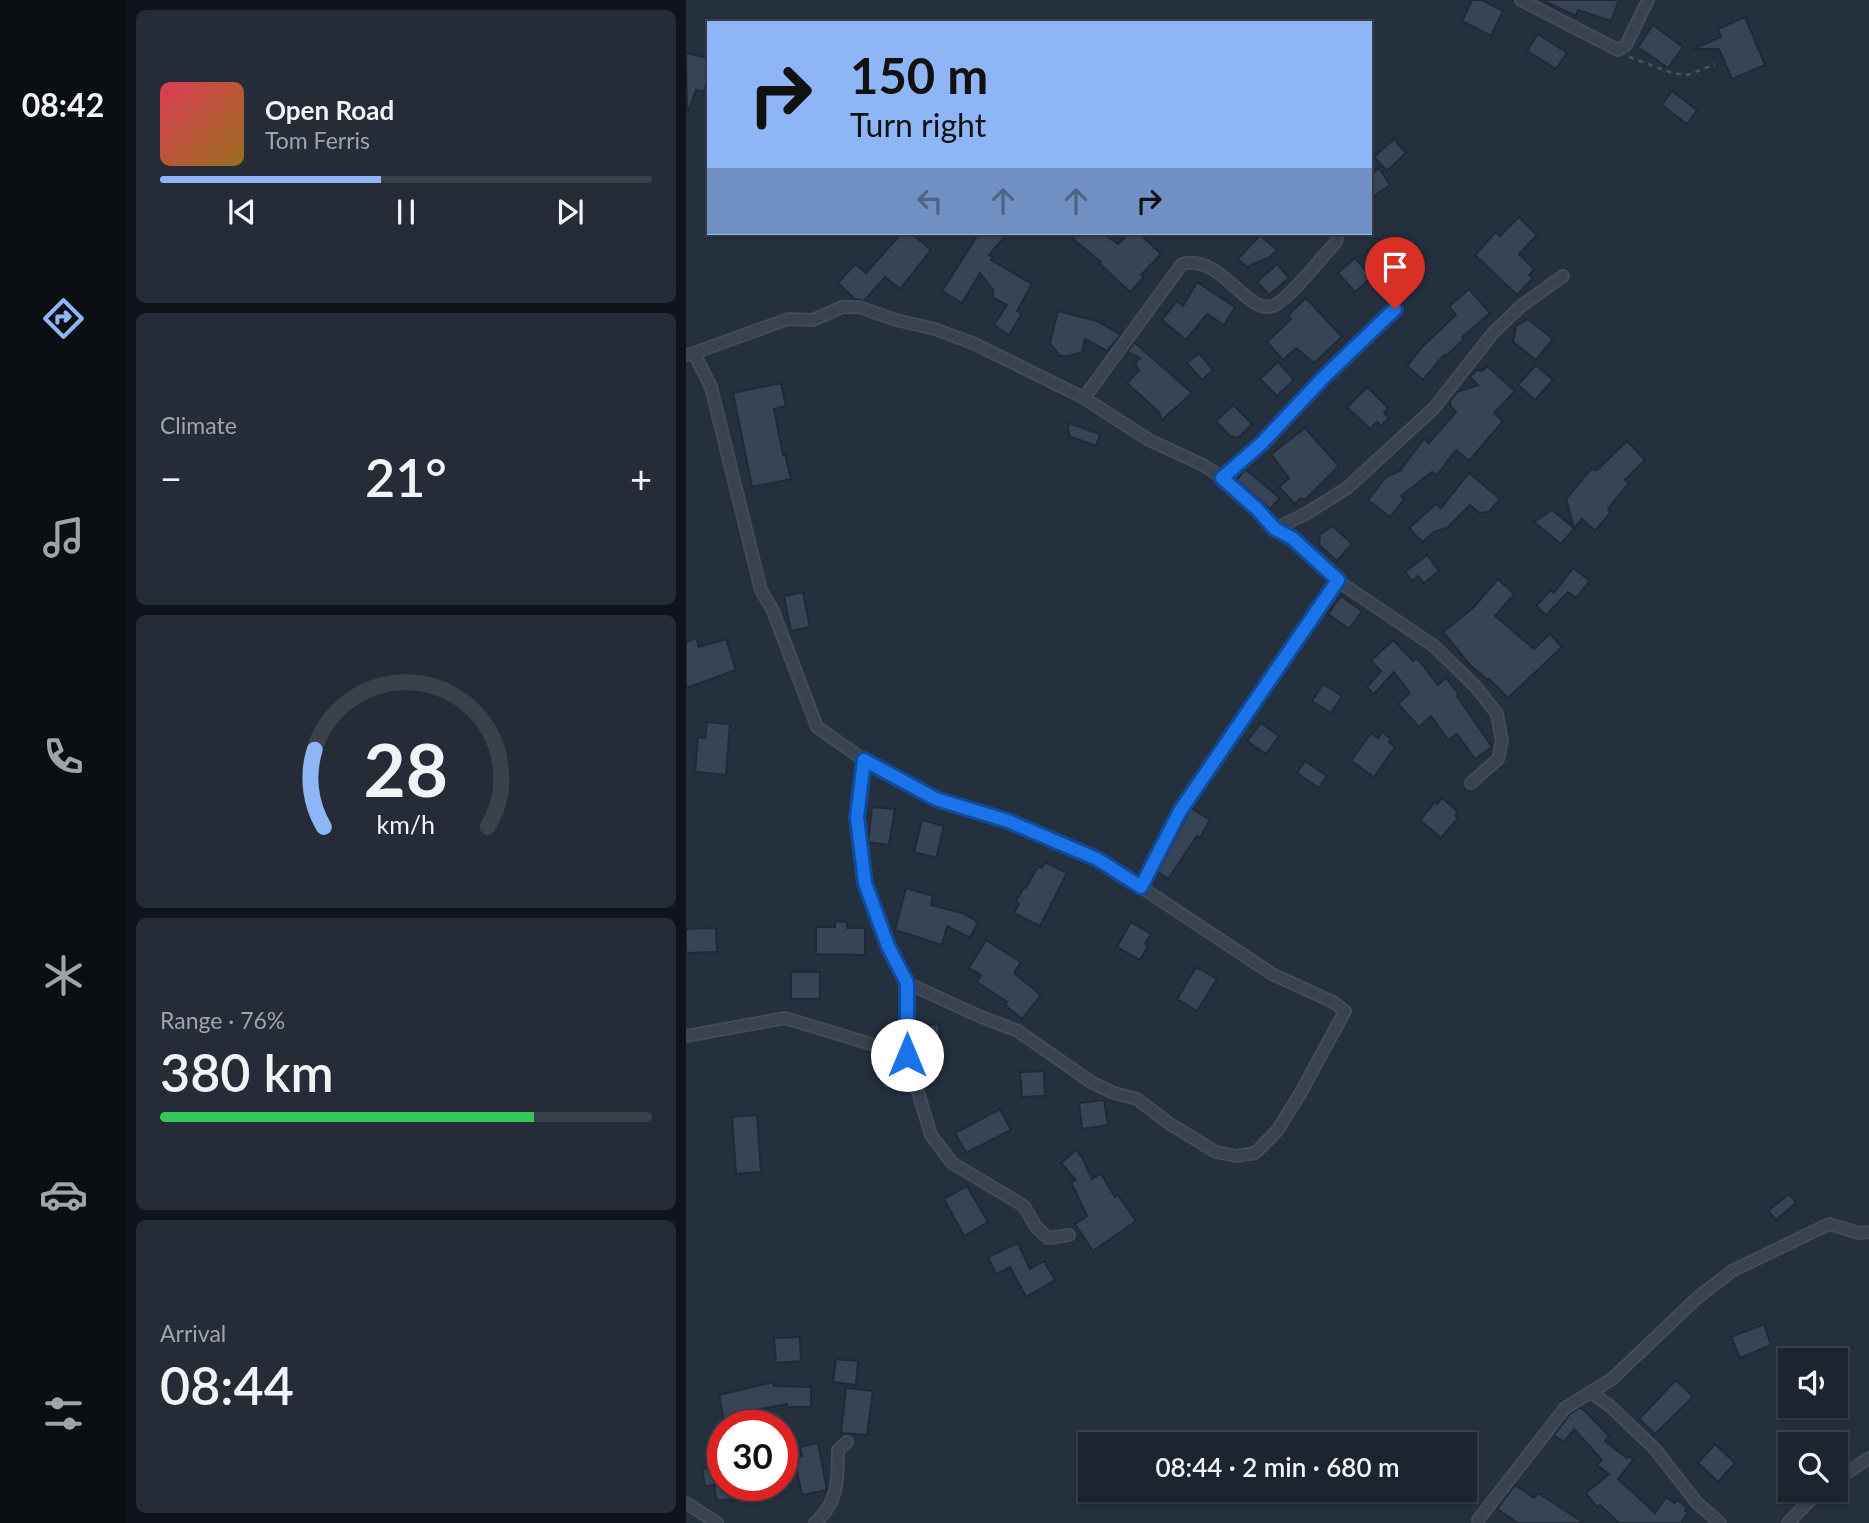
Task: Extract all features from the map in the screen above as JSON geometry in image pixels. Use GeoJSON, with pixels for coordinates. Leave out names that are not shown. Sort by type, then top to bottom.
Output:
{"type":"FeatureCollection","features":[{"type":"Feature","properties":{"kind":"street"},"geometry":{"type":"LineString","coordinates":[[1521,0],[1618,50],[1626,44],[1648,0]]}},
{"type":"Feature","properties":{"kind":"street"},"geometry":{"type":"LineString","coordinates":[[1084,398],[1182,264],[1193,261],[1214,268],[1258,306],[1274,306],[1286,297],[1336,242],[1338,235]]}},
{"type":"Feature","properties":{"kind":"street"},"geometry":{"type":"LineString","coordinates":[[1275,529],[1347,488],[1434,408],[1493,333],[1521,306],[1563,276]]}},
{"type":"Feature","properties":{"kind":"street"},"geometry":{"type":"LineString","coordinates":[[907,983],[1018,1031],[1091,1082],[1114,1093],[1137,1099],[1170,1124],[1216,1152],[1236,1156],[1255,1153],[1277,1131],[1345,1012],[1333,1002],[1272,974],[1097,859],[1008,821],[936,799],[864,760],[817,727],[773,611],[761,590],[711,387],[690,354],[788,319],[813,320],[842,307],[859,307],[975,344],[1084,398],[1149,440],[1203,465],[1222,478],[1275,529],[1292,538],[1338,580],[1434,646],[1476,687],[1497,714],[1502,741],[1498,759],[1471,783]]}},
{"type":"Feature","properties":{"kind":"street"},"geometry":{"type":"LineString","coordinates":[[1222,478],[1261,444],[1323,378],[1395,309]]}},
{"type":"Feature","properties":{"kind":"street"},"geometry":{"type":"LineString","coordinates":[[1141,887],[1180,811],[1338,580]]}},
{"type":"Feature","properties":{"kind":"street"},"geometry":{"type":"LineString","coordinates":[[864,760],[857,817],[865,883],[888,946],[907,983],[907,1055],[931,1135],[952,1163],[1024,1206],[1036,1227],[1048,1238],[1069,1235]]}},
{"type":"Feature","properties":{"kind":"street"},"geometry":{"type":"LineString","coordinates":[[686,1036],[785,1018],[907,1055]]}},
{"type":"Feature","properties":{"kind":"street"},"geometry":{"type":"LineString","coordinates":[[1479,1522],[1565,1408],[1612,1379],[1697,1297],[1732,1271],[1829,1224],[1858,1233],[1869,1232]]}},
{"type":"Feature","properties":{"kind":"street"},"geometry":{"type":"LineString","coordinates":[[1590,1392],[1610,1406],[1655,1449],[1697,1503],[1720,1523]]}},
{"type":"Feature","properties":{"kind":"street"},"geometry":{"type":"LineString","coordinates":[[815,1523],[823,1516],[839,1483],[838,1450],[847,1442]]}},
{"type":"Feature","properties":{"kind":"street"},"geometry":{"type":"LineString","coordinates":[[1848,1472],[1869,1458]]}},
{"type":"Feature","properties":{"kind":"street"},"geometry":{"type":"LineString","coordinates":[[1788,1523],[1808,1502]]}},
{"type":"Feature","properties":{"kind":"street"},"geometry":{"type":"LineString","coordinates":[[686,1503],[717,1523]]}},
{"type":"Feature","properties":{"kind":"path"},"geometry":{"type":"LineString","coordinates":[[1614,48],[1616,54],[1672,73],[1688,75],[1715,64]]}},
{"type":"Feature","properties":{"kind":"building"},"geometry":{"type":"Polygon","coordinates":[[[1472,0],[1482,0],[1503,11],[1491,36],[1462,21],[1472,0]]]}},
{"type":"Feature","properties":{"kind":"building"},"geometry":{"type":"Polygon","coordinates":[[[1542,0],[1619,0],[1611,21],[1578,10],[1576,16],[1542,0]]]}},
{"type":"Feature","properties":{"kind":"building"},"geometry":{"type":"Polygon","coordinates":[[[1745,17],[1765,65],[1732,79],[1719,49],[1693,49],[1721,37],[1718,29],[1745,17]]]}},
{"type":"Feature","properties":{"kind":"building"},"geometry":{"type":"Polygon","coordinates":[[[1653,25],[1683,47],[1668,68],[1638,47],[1653,25]]]}},
{"type":"Feature","properties":{"kind":"building"},"geometry":{"type":"Polygon","coordinates":[[[1538,34],[1567,53],[1556,69],[1527,51],[1538,34]]]}},
{"type":"Feature","properties":{"kind":"building"},"geometry":{"type":"Polygon","coordinates":[[[686,53],[707,58],[707,84],[704,92],[696,90],[687,114],[686,53]]]}},
{"type":"Feature","properties":{"kind":"building"},"geometry":{"type":"Polygon","coordinates":[[[1672,91],[1697,110],[1687,124],[1662,105],[1672,91]]]}},
{"type":"Feature","properties":{"kind":"building"},"geometry":{"type":"Polygon","coordinates":[[[1394,139],[1406,153],[1387,171],[1374,157],[1394,139]]]}},
{"type":"Feature","properties":{"kind":"building"},"geometry":{"type":"Polygon","coordinates":[[[1379,168],[1390,185],[1372,198],[1372,173],[1379,168]]]}},
{"type":"Feature","properties":{"kind":"building"},"geometry":{"type":"Polygon","coordinates":[[[1519,217],[1537,235],[1519,254],[1534,269],[1529,275],[1533,278],[1517,295],[1475,255],[1496,232],[1500,236],[1519,217]]]}},
{"type":"Feature","properties":{"kind":"building"},"geometry":{"type":"Polygon","coordinates":[[[900,235],[913,235],[931,250],[900,289],[885,277],[864,301],[855,299],[838,283],[855,264],[866,273],[900,235]]]}},
{"type":"Feature","properties":{"kind":"building"},"geometry":{"type":"Polygon","coordinates":[[[978,235],[1006,235],[989,255],[993,257],[991,260],[1032,284],[1017,311],[1022,314],[1009,335],[994,325],[1007,305],[993,298],[993,290],[980,273],[962,303],[942,291],[978,235]]]}},
{"type":"Feature","properties":{"kind":"building"},"geometry":{"type":"Polygon","coordinates":[[[1076,235],[1106,235],[1118,244],[1127,235],[1141,235],[1161,254],[1141,275],[1144,277],[1130,292],[1099,263],[1101,262],[1073,239],[1076,235]]]}},
{"type":"Feature","properties":{"kind":"building"},"geometry":{"type":"Polygon","coordinates":[[[1260,235],[1277,250],[1270,257],[1247,267],[1238,259],[1260,235]]]}},
{"type":"Feature","properties":{"kind":"building"},"geometry":{"type":"Polygon","coordinates":[[[1355,258],[1372,277],[1355,292],[1338,273],[1355,258]]]}},
{"type":"Feature","properties":{"kind":"building"},"geometry":{"type":"Polygon","coordinates":[[[1277,264],[1289,278],[1269,295],[1257,282],[1277,264]]]}},
{"type":"Feature","properties":{"kind":"building"},"geometry":{"type":"Polygon","coordinates":[[[1197,282],[1235,307],[1224,325],[1207,314],[1186,340],[1162,320],[1177,301],[1183,306],[1197,282]]]}},
{"type":"Feature","properties":{"kind":"building"},"geometry":{"type":"Polygon","coordinates":[[[1469,289],[1490,313],[1444,355],[1423,380],[1407,366],[1423,346],[1456,315],[1449,306],[1469,289]]]}},
{"type":"Feature","properties":{"kind":"building"},"geometry":{"type":"Polygon","coordinates":[[[1306,298],[1342,337],[1314,363],[1296,348],[1283,360],[1267,342],[1291,319],[1288,315],[1306,298]]]}},
{"type":"Feature","properties":{"kind":"building"},"geometry":{"type":"Polygon","coordinates":[[[1058,311],[1097,321],[1121,335],[1107,351],[1085,339],[1082,352],[1060,356],[1050,343],[1058,311]]]}},
{"type":"Feature","properties":{"kind":"building"},"geometry":{"type":"Polygon","coordinates":[[[1528,319],[1553,339],[1536,360],[1513,342],[1516,326],[1528,319]]]}},
{"type":"Feature","properties":{"kind":"building"},"geometry":{"type":"Polygon","coordinates":[[[1134,342],[1192,393],[1162,420],[1159,412],[1127,383],[1139,370],[1135,363],[1140,358],[1127,352],[1134,342]]]}},
{"type":"Feature","properties":{"kind":"building"},"geometry":{"type":"Polygon","coordinates":[[[1199,353],[1213,370],[1202,380],[1187,363],[1199,353]]]}},
{"type":"Feature","properties":{"kind":"building"},"geometry":{"type":"Polygon","coordinates":[[[1278,362],[1294,380],[1277,396],[1260,379],[1278,362]]]}},
{"type":"Feature","properties":{"kind":"building"},"geometry":{"type":"Polygon","coordinates":[[[1536,365],[1553,380],[1535,400],[1518,385],[1536,365]]]}},
{"type":"Feature","properties":{"kind":"building"},"geometry":{"type":"Polygon","coordinates":[[[1487,366],[1515,391],[1494,413],[1503,421],[1469,461],[1456,450],[1437,475],[1432,472],[1401,496],[1404,499],[1390,517],[1368,500],[1386,477],[1402,470],[1424,439],[1429,443],[1456,412],[1450,401],[1457,392],[1478,385],[1470,377],[1487,366]]]}},
{"type":"Feature","properties":{"kind":"building"},"geometry":{"type":"Polygon","coordinates":[[[781,383],[786,406],[774,409],[783,455],[785,454],[791,479],[752,487],[733,393],[781,383]]]}},
{"type":"Feature","properties":{"kind":"building"},"geometry":{"type":"Polygon","coordinates":[[[1367,387],[1388,408],[1384,413],[1389,418],[1381,426],[1377,422],[1370,429],[1347,407],[1367,387]]]}},
{"type":"Feature","properties":{"kind":"building"},"geometry":{"type":"Polygon","coordinates":[[[1233,405],[1252,424],[1238,438],[1230,436],[1216,421],[1233,405]]]}},
{"type":"Feature","properties":{"kind":"building"},"geometry":{"type":"Polygon","coordinates":[[[1068,423],[1100,434],[1096,446],[1069,436],[1068,423]]]}},
{"type":"Feature","properties":{"kind":"building"},"geometry":{"type":"Polygon","coordinates":[[[1305,428],[1339,466],[1305,500],[1301,498],[1295,504],[1279,487],[1289,478],[1271,454],[1305,428]]]}},
{"type":"Feature","properties":{"kind":"building"},"geometry":{"type":"Polygon","coordinates":[[[1627,441],[1645,460],[1625,480],[1629,483],[1608,509],[1611,512],[1595,531],[1582,519],[1561,544],[1534,522],[1552,510],[1574,528],[1566,499],[1591,469],[1597,470],[1627,441]]]}},
{"type":"Feature","properties":{"kind":"building"},"geometry":{"type":"Polygon","coordinates":[[[1245,469],[1280,498],[1270,509],[1237,480],[1245,469]]]}},
{"type":"Feature","properties":{"kind":"building"},"geometry":{"type":"Polygon","coordinates":[[[1469,473],[1500,499],[1489,512],[1479,513],[1470,505],[1447,528],[1434,532],[1422,542],[1409,528],[1436,504],[1441,508],[1469,473]]]}},
{"type":"Feature","properties":{"kind":"building"},"geometry":{"type":"Polygon","coordinates":[[[1333,526],[1352,544],[1337,561],[1319,545],[1320,534],[1333,526]]]}},
{"type":"Feature","properties":{"kind":"building"},"geometry":{"type":"Polygon","coordinates":[[[1427,555],[1439,571],[1424,583],[1418,576],[1412,581],[1405,572],[1427,555]]]}},
{"type":"Feature","properties":{"kind":"building"},"geometry":{"type":"Polygon","coordinates":[[[1573,568],[1590,581],[1576,598],[1568,592],[1546,615],[1536,606],[1551,590],[1554,593],[1573,568]]]}},
{"type":"Feature","properties":{"kind":"building"},"geometry":{"type":"Polygon","coordinates":[[[1498,579],[1514,594],[1495,616],[1534,649],[1550,634],[1562,647],[1508,698],[1470,665],[1443,632],[1473,608],[1498,579]]]}},
{"type":"Feature","properties":{"kind":"building"},"geometry":{"type":"Polygon","coordinates":[[[803,592],[810,627],[791,631],[784,596],[803,592]]]}},
{"type":"Feature","properties":{"kind":"building"},"geometry":{"type":"Polygon","coordinates":[[[1341,596],[1362,611],[1349,629],[1328,614],[1341,596]]]}},
{"type":"Feature","properties":{"kind":"building"},"geometry":{"type":"Polygon","coordinates":[[[696,638],[699,647],[726,639],[736,670],[686,688],[686,642],[696,638]]]}},
{"type":"Feature","properties":{"kind":"building"},"geometry":{"type":"Polygon","coordinates":[[[1393,640],[1413,661],[1417,658],[1438,685],[1446,678],[1492,747],[1475,759],[1457,734],[1448,740],[1431,716],[1419,727],[1398,704],[1410,693],[1394,672],[1374,694],[1367,687],[1381,671],[1371,661],[1393,640]]]}},
{"type":"Feature","properties":{"kind":"building"},"geometry":{"type":"Polygon","coordinates":[[[1323,684],[1342,696],[1331,713],[1312,701],[1323,684]]]}},
{"type":"Feature","properties":{"kind":"building"},"geometry":{"type":"Polygon","coordinates":[[[707,722],[730,724],[726,775],[695,772],[698,737],[705,738],[707,722]]]}},
{"type":"Feature","properties":{"kind":"building"},"geometry":{"type":"Polygon","coordinates":[[[1261,723],[1279,736],[1266,754],[1247,741],[1261,723]]]}},
{"type":"Feature","properties":{"kind":"building"},"geometry":{"type":"Polygon","coordinates":[[[1382,732],[1391,739],[1389,742],[1395,747],[1374,777],[1351,761],[1371,733],[1378,738],[1382,732]]]}},
{"type":"Feature","properties":{"kind":"building"},"geometry":{"type":"Polygon","coordinates":[[[1305,761],[1327,776],[1319,788],[1297,773],[1305,761]]]}},
{"type":"Feature","properties":{"kind":"building"},"geometry":{"type":"Polygon","coordinates":[[[1442,798],[1458,812],[1455,815],[1458,818],[1441,838],[1420,820],[1435,802],[1437,804],[1442,798]]]}},
{"type":"Feature","properties":{"kind":"building"},"geometry":{"type":"Polygon","coordinates":[[[872,807],[895,809],[889,845],[868,842],[872,807]]]}},
{"type":"Feature","properties":{"kind":"building"},"geometry":{"type":"Polygon","coordinates":[[[1191,808],[1210,820],[1200,838],[1197,836],[1168,879],[1158,872],[1191,808]]]}},
{"type":"Feature","properties":{"kind":"building"},"geometry":{"type":"Polygon","coordinates":[[[922,820],[944,826],[936,858],[914,852],[922,820]]]}},
{"type":"Feature","properties":{"kind":"building"},"geometry":{"type":"Polygon","coordinates":[[[1045,862],[1067,873],[1040,926],[1014,913],[1024,887],[1026,888],[1038,866],[1042,868],[1045,862]]]}},
{"type":"Feature","properties":{"kind":"building"},"geometry":{"type":"Polygon","coordinates":[[[906,888],[933,896],[931,905],[962,913],[978,922],[970,938],[947,926],[942,945],[895,930],[906,888]]]}},
{"type":"Feature","properties":{"kind":"building"},"geometry":{"type":"Polygon","coordinates":[[[835,921],[847,922],[847,928],[865,928],[865,955],[816,954],[816,927],[835,927],[835,921]]]}},
{"type":"Feature","properties":{"kind":"building"},"geometry":{"type":"Polygon","coordinates":[[[1131,922],[1151,934],[1140,960],[1117,947],[1131,922]]]}},
{"type":"Feature","properties":{"kind":"building"},"geometry":{"type":"Polygon","coordinates":[[[716,928],[717,952],[686,953],[686,929],[716,928]]]}},
{"type":"Feature","properties":{"kind":"building"},"geometry":{"type":"Polygon","coordinates":[[[986,940],[1021,962],[1014,973],[1041,995],[1022,1019],[1005,1005],[1007,1002],[977,982],[981,975],[969,968],[986,940]]]}},
{"type":"Feature","properties":{"kind":"building"},"geometry":{"type":"Polygon","coordinates":[[[1196,967],[1217,979],[1197,1011],[1177,999],[1196,967]]]}},
{"type":"Feature","properties":{"kind":"building"},"geometry":{"type":"Polygon","coordinates":[[[791,972],[820,972],[820,999],[791,999],[791,972]]]}},
{"type":"Feature","properties":{"kind":"building"},"geometry":{"type":"Polygon","coordinates":[[[939,1024],[941,1051],[918,1053],[916,1026],[939,1024]]]}},
{"type":"Feature","properties":{"kind":"building"},"geometry":{"type":"Polygon","coordinates":[[[1044,1071],[1045,1096],[1022,1097],[1020,1072],[1044,1071]]]}},
{"type":"Feature","properties":{"kind":"building"},"geometry":{"type":"Polygon","coordinates":[[[1104,1100],[1108,1125],[1082,1129],[1079,1103],[1104,1100]]]}},
{"type":"Feature","properties":{"kind":"building"},"geometry":{"type":"Polygon","coordinates":[[[1000,1109],[1011,1130],[966,1153],[955,1133],[1000,1109]]]}},
{"type":"Feature","properties":{"kind":"building"},"geometry":{"type":"Polygon","coordinates":[[[757,1115],[761,1172],[736,1174],[732,1117],[757,1115]]]}},
{"type":"Feature","properties":{"kind":"building"},"geometry":{"type":"Polygon","coordinates":[[[1076,1150],[1092,1179],[1101,1174],[1115,1197],[1118,1195],[1136,1221],[1093,1251],[1075,1224],[1087,1216],[1071,1182],[1076,1180],[1061,1163],[1076,1150]]]}},
{"type":"Feature","properties":{"kind":"building"},"geometry":{"type":"Polygon","coordinates":[[[967,1186],[988,1222],[964,1236],[944,1199],[967,1186]]]}},
{"type":"Feature","properties":{"kind":"building"},"geometry":{"type":"Polygon","coordinates":[[[1789,1194],[1796,1203],[1776,1220],[1768,1211],[1789,1194]]]}},
{"type":"Feature","properties":{"kind":"building"},"geometry":{"type":"Polygon","coordinates":[[[1018,1243],[1030,1269],[1044,1261],[1055,1280],[1026,1297],[1010,1267],[996,1274],[988,1257],[1018,1243]]]}},
{"type":"Feature","properties":{"kind":"building"},"geometry":{"type":"Polygon","coordinates":[[[1764,1324],[1771,1345],[1740,1358],[1731,1337],[1764,1324]]]}},
{"type":"Feature","properties":{"kind":"building"},"geometry":{"type":"Polygon","coordinates":[[[800,1337],[801,1361],[776,1363],[774,1338],[800,1337]]]}},
{"type":"Feature","properties":{"kind":"building"},"geometry":{"type":"Polygon","coordinates":[[[836,1359],[858,1361],[856,1385],[833,1382],[836,1359]]]}},
{"type":"Feature","properties":{"kind":"building"},"geometry":{"type":"Polygon","coordinates":[[[1676,1380],[1693,1397],[1655,1434],[1639,1419],[1676,1380]]]}},
{"type":"Feature","properties":{"kind":"building"},"geometry":{"type":"Polygon","coordinates":[[[773,1382],[774,1386],[811,1387],[811,1407],[787,1407],[787,1404],[755,1410],[722,1410],[719,1395],[773,1382]]]}},
{"type":"Feature","properties":{"kind":"building"},"geometry":{"type":"Polygon","coordinates":[[[846,1388],[873,1391],[867,1435],[841,1433],[846,1388]]]}},
{"type":"Feature","properties":{"kind":"building"},"geometry":{"type":"Polygon","coordinates":[[[1581,1407],[1609,1436],[1605,1441],[1633,1460],[1618,1479],[1655,1513],[1666,1497],[1675,1503],[1677,1500],[1687,1507],[1685,1511],[1688,1513],[1681,1523],[1619,1523],[1600,1505],[1597,1507],[1586,1493],[1609,1474],[1597,1465],[1602,1460],[1574,1429],[1564,1442],[1554,1435],[1570,1414],[1581,1407]]]}},
{"type":"Feature","properties":{"kind":"building"},"geometry":{"type":"Polygon","coordinates":[[[818,1443],[827,1490],[802,1495],[798,1476],[798,1457],[802,1456],[800,1447],[818,1443]]]}},
{"type":"Feature","properties":{"kind":"building"},"geometry":{"type":"Polygon","coordinates":[[[1715,1444],[1735,1463],[1718,1482],[1698,1463],[1715,1444]]]}},
{"type":"Feature","properties":{"kind":"building"},"geometry":{"type":"Polygon","coordinates":[[[702,1469],[707,1469],[707,1486],[705,1486],[702,1469]]]}},
{"type":"Feature","properties":{"kind":"building"},"geometry":{"type":"Polygon","coordinates":[[[1515,1485],[1534,1498],[1538,1493],[1584,1523],[1518,1523],[1497,1509],[1515,1485]]]}},
{"type":"Feature","properties":{"kind":"route"},"geometry":{"type":"LineString","coordinates":[[907,1055],[907,983],[888,946],[865,883],[857,817],[864,760],[936,799],[1008,821],[1097,859],[1141,887],[1180,811],[1338,580],[1292,538],[1275,529],[1222,478],[1261,444],[1323,378],[1395,309]]}}]}
